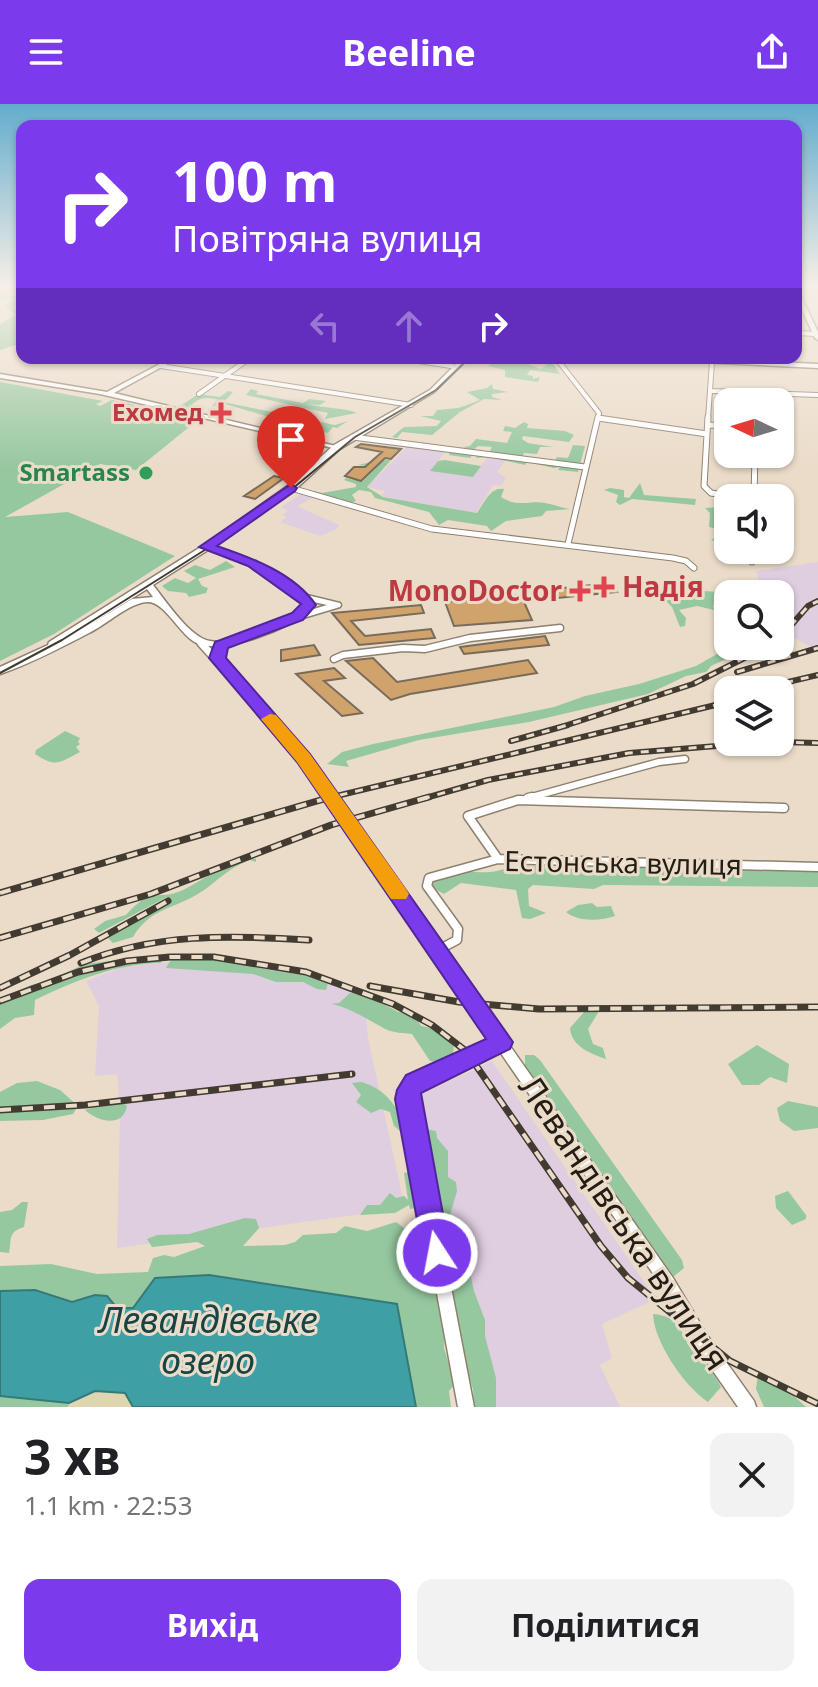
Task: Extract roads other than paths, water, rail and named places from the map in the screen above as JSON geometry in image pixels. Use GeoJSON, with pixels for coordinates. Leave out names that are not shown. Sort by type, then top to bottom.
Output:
{"type":"FeatureCollection","features":[{"type":"Feature","properties":{"kind":"main road"},"geometry":{"type":"LineString","coordinates":[[108,394],[164,364]]}},
{"type":"Feature","properties":{"kind":"main road"},"geometry":{"type":"LineString","coordinates":[[0,671],[52,644],[206,547],[291,488],[337,447],[435,389],[460,364]]}},
{"type":"Feature","properties":{"kind":"main road"},"geometry":{"type":"LineString","coordinates":[[765,364],[818,366]]}},
{"type":"Feature","properties":{"kind":"main road"},"geometry":{"type":"LineString","coordinates":[[0,376],[22,377],[108,394],[337,447]]}},
{"type":"Feature","properties":{"kind":"main road"},"geometry":{"type":"LineString","coordinates":[[206,547],[253,563],[303,597],[309,605],[297,617]]}},
{"type":"Feature","properties":{"kind":"main road","name":"Левандівська вулиця"},"geometry":{"type":"LineString","coordinates":[[148,584],[160,602],[217,658],[315,775],[668,1283],[701,1340],[748,1407]]}},
{"type":"Feature","properties":{"kind":"main road"},"geometry":{"type":"LineString","coordinates":[[201,643],[221,645],[337,605],[303,597]]}},
{"type":"Feature","properties":{"kind":"main road"},"geometry":{"type":"LineString","coordinates":[[52,644],[88,630],[135,601],[160,602]]}},
{"type":"Feature","properties":{"kind":"main road"},"geometry":{"type":"LineString","coordinates":[[217,658],[221,645]]}},
{"type":"Feature","properties":{"kind":"main road"},"geometry":{"type":"LineString","coordinates":[[466,1407],[408,1099],[409,1090],[415,1082],[501,1042]]}},
{"type":"Feature","properties":{"kind":"street"},"geometry":{"type":"LineString","coordinates":[[199,394],[242,364]]}},
{"type":"Feature","properties":{"kind":"street"},"geometry":{"type":"LineString","coordinates":[[438,364],[457,367]]}},
{"type":"Feature","properties":{"kind":"street"},"geometry":{"type":"LineString","coordinates":[[561,364],[597,408],[598,418],[568,544]]}},
{"type":"Feature","properties":{"kind":"street"},"geometry":{"type":"LineString","coordinates":[[712,364],[706,491],[714,493]]}},
{"type":"Feature","properties":{"kind":"street"},"geometry":{"type":"LineString","coordinates":[[161,366],[411,405]]}},
{"type":"Feature","properties":{"kind":"street"},"geometry":{"type":"LineString","coordinates":[[712,391],[818,395]]}},
{"type":"Feature","properties":{"kind":"street"},"geometry":{"type":"LineString","coordinates":[[598,418],[707,434]]}},
{"type":"Feature","properties":{"kind":"street"},"geometry":{"type":"LineString","coordinates":[[708,425],[714,425]]}},
{"type":"Feature","properties":{"kind":"street"},"geometry":{"type":"LineString","coordinates":[[353,437],[585,467]]}},
{"type":"Feature","properties":{"kind":"street"},"geometry":{"type":"LineString","coordinates":[[291,488],[432,529],[673,558],[686,561],[694,568]]}},
{"type":"Feature","properties":{"kind":"street"},"geometry":{"type":"LineString","coordinates":[[334,659],[343,655],[403,648],[425,649],[470,638],[560,628]]}},
{"type":"Feature","properties":{"kind":"street"},"geometry":{"type":"LineString","coordinates":[[498,859],[468,816],[659,762],[685,759]]}},
{"type":"Feature","properties":{"kind":"street"},"geometry":{"type":"LineString","coordinates":[[518,800],[784,808]]}},
{"type":"Feature","properties":{"kind":"street","name":"Естонська вулиця"},"geometry":{"type":"LineString","coordinates":[[438,950],[457,940],[458,929],[427,886],[429,878],[498,859],[818,867]]}},
{"type":"Feature","properties":{"kind":"water","name":"Левандівське озеро"},"geometry":{"type":"Polygon","coordinates":[[[209,1275],[397,1304],[416,1407],[133,1407],[125,1393],[95,1391],[69,1403],[0,1396],[0,1291],[35,1290],[72,1302],[95,1295],[107,1296],[117,1308],[133,1308],[155,1278],[209,1275]]]}},
{"type":"Feature","properties":{"kind":"tram line"},"geometry":{"type":"LineString","coordinates":[[0,673],[62,640],[208,548],[292,489],[355,437],[436,390],[463,364]]}},
{"type":"Feature","properties":{"kind":"railway"},"geometry":{"type":"LineString","coordinates":[[794,622],[808,606],[818,601]]}},
{"type":"Feature","properties":{"kind":"railway"},"geometry":{"type":"LineString","coordinates":[[737,672],[818,648]]}},
{"type":"Feature","properties":{"kind":"railway"},"geometry":{"type":"LineString","coordinates":[[562,727],[693,684],[740,660]]}},
{"type":"Feature","properties":{"kind":"railway"},"geometry":{"type":"LineString","coordinates":[[794,681],[818,675]]}},
{"type":"Feature","properties":{"kind":"railway"},"geometry":{"type":"LineString","coordinates":[[325,799],[714,705]]}},
{"type":"Feature","properties":{"kind":"railway"},"geometry":{"type":"LineString","coordinates":[[562,727],[568,725]]}},
{"type":"Feature","properties":{"kind":"railway"},"geometry":{"type":"LineString","coordinates":[[511,741],[562,727]]}},
{"type":"Feature","properties":{"kind":"railway"},"geometry":{"type":"LineString","coordinates":[[558,728],[562,727]]}},
{"type":"Feature","properties":{"kind":"railway"},"geometry":{"type":"LineString","coordinates":[[794,742],[818,743]]}},
{"type":"Feature","properties":{"kind":"railway"},"geometry":{"type":"LineString","coordinates":[[422,799],[488,780],[629,753],[714,746]]}},
{"type":"Feature","properties":{"kind":"railway"},"geometry":{"type":"LineString","coordinates":[[325,799],[331,797]]}},
{"type":"Feature","properties":{"kind":"railway"},"geometry":{"type":"LineString","coordinates":[[422,799],[429,797]]}},
{"type":"Feature","properties":{"kind":"railway"},"geometry":{"type":"LineString","coordinates":[[0,893],[325,799]]}},
{"type":"Feature","properties":{"kind":"railway"},"geometry":{"type":"LineString","coordinates":[[0,938],[151,894],[331,825],[422,799]]}},
{"type":"Feature","properties":{"kind":"railway"},"geometry":{"type":"LineString","coordinates":[[0,988],[70,955],[168,901]]}},
{"type":"Feature","properties":{"kind":"railway"},"geometry":{"type":"LineString","coordinates":[[81,963],[137,946],[193,938],[309,940]]}},
{"type":"Feature","properties":{"kind":"railway"},"geometry":{"type":"LineString","coordinates":[[0,1001],[78,972],[127,961],[214,957],[306,972],[393,1004],[432,1025],[466,1051],[601,1246],[628,1278],[730,1361],[818,1404]]}},
{"type":"Feature","properties":{"kind":"railway"},"geometry":{"type":"LineString","coordinates":[[370,986],[459,1002],[539,1009],[818,1007]]}},
{"type":"Feature","properties":{"kind":"railway"},"geometry":{"type":"LineString","coordinates":[[0,1110],[85,1105],[352,1074]]}},
{"type":"Feature","properties":{"kind":"place","name":"Ехомед"},"geometry":{"type":"Point","coordinates":[221,413]}},
{"type":"Feature","properties":{"kind":"place","name":"Smartass"},"geometry":{"type":"Point","coordinates":[146,473]}},
{"type":"Feature","properties":{"kind":"place","name":"Надія"},"geometry":{"type":"Point","coordinates":[604,587]}},
{"type":"Feature","properties":{"kind":"place","name":"MonoDoctor"},"geometry":{"type":"Point","coordinates":[580,591]}}]}
